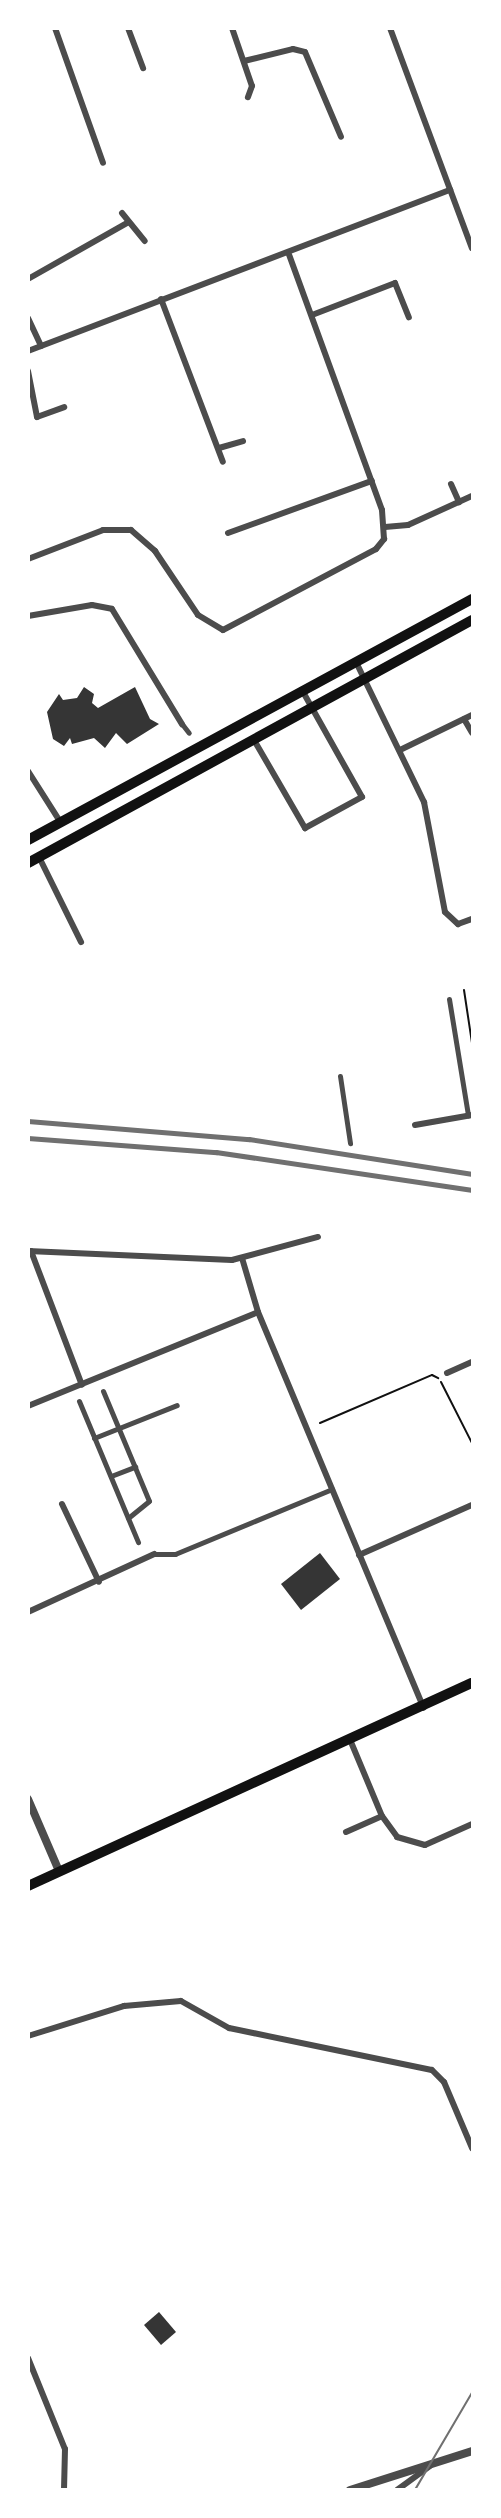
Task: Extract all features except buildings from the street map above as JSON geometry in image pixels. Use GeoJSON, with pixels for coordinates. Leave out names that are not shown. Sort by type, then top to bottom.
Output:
{"type":"FeatureCollection","features":[{"type":"Feature","properties":{"kind":"highway"},"geometry":{"type":"LineString","coordinates":[[28,840],[472,599]]}},
{"type":"Feature","properties":{"kind":"highway"},"geometry":{"type":"LineString","coordinates":[[34,860],[472,620]]}},
{"type":"Feature","properties":{"kind":"highway"},"geometry":{"type":"LineString","coordinates":[[28,1886],[424,1709],[472,1683]]}},
{"type":"Feature","properties":{"kind":"street"},"geometry":{"type":"LineString","coordinates":[[55,28],[103,163]]}},
{"type":"Feature","properties":{"kind":"street"},"geometry":{"type":"LineString","coordinates":[[128,28],[143,68]]}},
{"type":"Feature","properties":{"kind":"street"},"geometry":{"type":"LineString","coordinates":[[232,28],[252,86],[248,97]]}},
{"type":"Feature","properties":{"kind":"street"},"geometry":{"type":"LineString","coordinates":[[390,28],[472,248]]}},
{"type":"Feature","properties":{"kind":"street"},"geometry":{"type":"LineString","coordinates":[[244,61],[293,49],[305,52],[341,137]]}},
{"type":"Feature","properties":{"kind":"street"},"geometry":{"type":"LineString","coordinates":[[28,351],[161,299],[289,254],[450,190]]}},
{"type":"Feature","properties":{"kind":"street"},"geometry":{"type":"LineString","coordinates":[[122,213],[127,223],[145,241]]}},
{"type":"Feature","properties":{"kind":"street"},"geometry":{"type":"LineString","coordinates":[[28,279],[127,223]]}},
{"type":"Feature","properties":{"kind":"street"},"geometry":{"type":"LineString","coordinates":[[28,559],[103,530],[132,530],[154,550],[205,622],[230,629],[376,549],[385,527],[372,481],[289,254]]}},
{"type":"Feature","properties":{"kind":"street"},"geometry":{"type":"LineString","coordinates":[[312,315],[395,283],[410,317]]}},
{"type":"Feature","properties":{"kind":"street"},"geometry":{"type":"LineString","coordinates":[[161,299],[223,462]]}},
{"type":"Feature","properties":{"kind":"street"},"geometry":{"type":"LineString","coordinates":[[28,318],[41,346]]}},
{"type":"Feature","properties":{"kind":"street"},"geometry":{"type":"LineString","coordinates":[[28,371],[36,417],[64,406]]}},
{"type":"Feature","properties":{"kind":"street"},"geometry":{"type":"LineString","coordinates":[[219,448],[243,441]]}},
{"type":"Feature","properties":{"kind":"street"},"geometry":{"type":"LineString","coordinates":[[228,533],[372,481]]}},
{"type":"Feature","properties":{"kind":"street"},"geometry":{"type":"LineString","coordinates":[[451,484],[459,502]]}},
{"type":"Feature","properties":{"kind":"street"},"geometry":{"type":"LineString","coordinates":[[385,527],[408,525],[472,496]]}},
{"type":"Feature","properties":{"kind":"street"},"geometry":{"type":"LineString","coordinates":[[28,616],[92,606],[112,609],[189,734]]}},
{"type":"Feature","properties":{"kind":"street"},"geometry":{"type":"LineString","coordinates":[[356,662],[424,802],[445,912],[458,924],[472,919]]}},
{"type":"Feature","properties":{"kind":"street"},"geometry":{"type":"LineString","coordinates":[[254,740],[305,828],[362,797],[302,690]]}},
{"type":"Feature","properties":{"kind":"street"},"geometry":{"type":"LineString","coordinates":[[400,750],[472,715]]}},
{"type":"Feature","properties":{"kind":"street"},"geometry":{"type":"LineString","coordinates":[[464,719],[472,733]]}},
{"type":"Feature","properties":{"kind":"street"},"geometry":{"type":"LineString","coordinates":[[28,771],[61,824]]}},
{"type":"Feature","properties":{"kind":"street"},"geometry":{"type":"LineString","coordinates":[[34,860],[81,942]]}},
{"type":"Feature","properties":{"kind":"street"},"geometry":{"type":"LineString","coordinates":[[415,1125],[470,1115],[449,999]]}},
{"type":"Feature","properties":{"kind":"street"},"geometry":{"type":"LineString","coordinates":[[340,1076],[351,1143]]}},
{"type":"Feature","properties":{"kind":"street"},"geometry":{"type":"LineString","coordinates":[[82,1385],[30,1251],[242,1258],[318,1237]]}},
{"type":"Feature","properties":{"kind":"street"},"geometry":{"type":"LineString","coordinates":[[242,1258],[258,1312],[424,1709]]}},
{"type":"Feature","properties":{"kind":"street"},"geometry":{"type":"LineString","coordinates":[[28,1406],[258,1312]]}},
{"type":"Feature","properties":{"kind":"street"},"geometry":{"type":"LineString","coordinates":[[447,1373],[472,1362]]}},
{"type":"Feature","properties":{"kind":"street"},"geometry":{"type":"LineString","coordinates":[[103,1391],[149,1501],[128,1518]]}},
{"type":"Feature","properties":{"kind":"street"},"geometry":{"type":"LineString","coordinates":[[79,1401],[138,1542]]}},
{"type":"Feature","properties":{"kind":"street"},"geometry":{"type":"LineString","coordinates":[[94,1438],[177,1405]]}},
{"type":"Feature","properties":{"kind":"street"},"geometry":{"type":"LineString","coordinates":[[111,1476],[135,1467]]}},
{"type":"Feature","properties":{"kind":"street"},"geometry":{"type":"LineString","coordinates":[[28,1612],[99,1582],[154,1554],[176,1554],[332,1489]]}},
{"type":"Feature","properties":{"kind":"street"},"geometry":{"type":"LineString","coordinates":[[62,1504],[99,1582]]}},
{"type":"Feature","properties":{"kind":"street"},"geometry":{"type":"LineString","coordinates":[[359,1555],[472,1505]]}},
{"type":"Feature","properties":{"kind":"street"},"geometry":{"type":"LineString","coordinates":[[351,1742],[382,1816],[397,1837],[425,1845],[472,1824]]}},
{"type":"Feature","properties":{"kind":"street"},"geometry":{"type":"LineString","coordinates":[[28,1799],[59,1871]]}},
{"type":"Feature","properties":{"kind":"street"},"geometry":{"type":"LineString","coordinates":[[346,1832],[382,1816]]}},
{"type":"Feature","properties":{"kind":"street"},"geometry":{"type":"LineString","coordinates":[[28,2036],[124,2006],[181,2001],[229,2028],[432,2070],[444,2082],[472,2148]]}},
{"type":"Feature","properties":{"kind":"street"},"geometry":{"type":"LineString","coordinates":[[28,2358],[65,2449],[64,2490]]}},
{"type":"Feature","properties":{"kind":"street"},"geometry":{"type":"LineString","coordinates":[[350,2490],[431,2466],[472,2451]]}},
{"type":"Feature","properties":{"kind":"street"},"geometry":{"type":"LineString","coordinates":[[397,2490],[431,2466]]}},
{"type":"Feature","properties":{"kind":"path"},"geometry":{"type":"LineString","coordinates":[[464,990],[472,1043]]}},
{"type":"Feature","properties":{"kind":"path"},"geometry":{"type":"LineString","coordinates":[[439,1378],[447,1373]]}},
{"type":"Feature","properties":{"kind":"path"},"geometry":{"type":"LineString","coordinates":[[320,1423],[432,1375],[439,1378],[472,1443]]}},
{"type":"Feature","properties":{"kind":"tram line"},"geometry":{"type":"LineString","coordinates":[[415,2490],[472,2393]]}},
{"type":"Feature","properties":{"kind":"railway"},"geometry":{"type":"LineString","coordinates":[[28,1121],[249,1139],[472,1174]]}},
{"type":"Feature","properties":{"kind":"railway"},"geometry":{"type":"LineString","coordinates":[[28,1138],[216,1152],[472,1190]]}}]}
